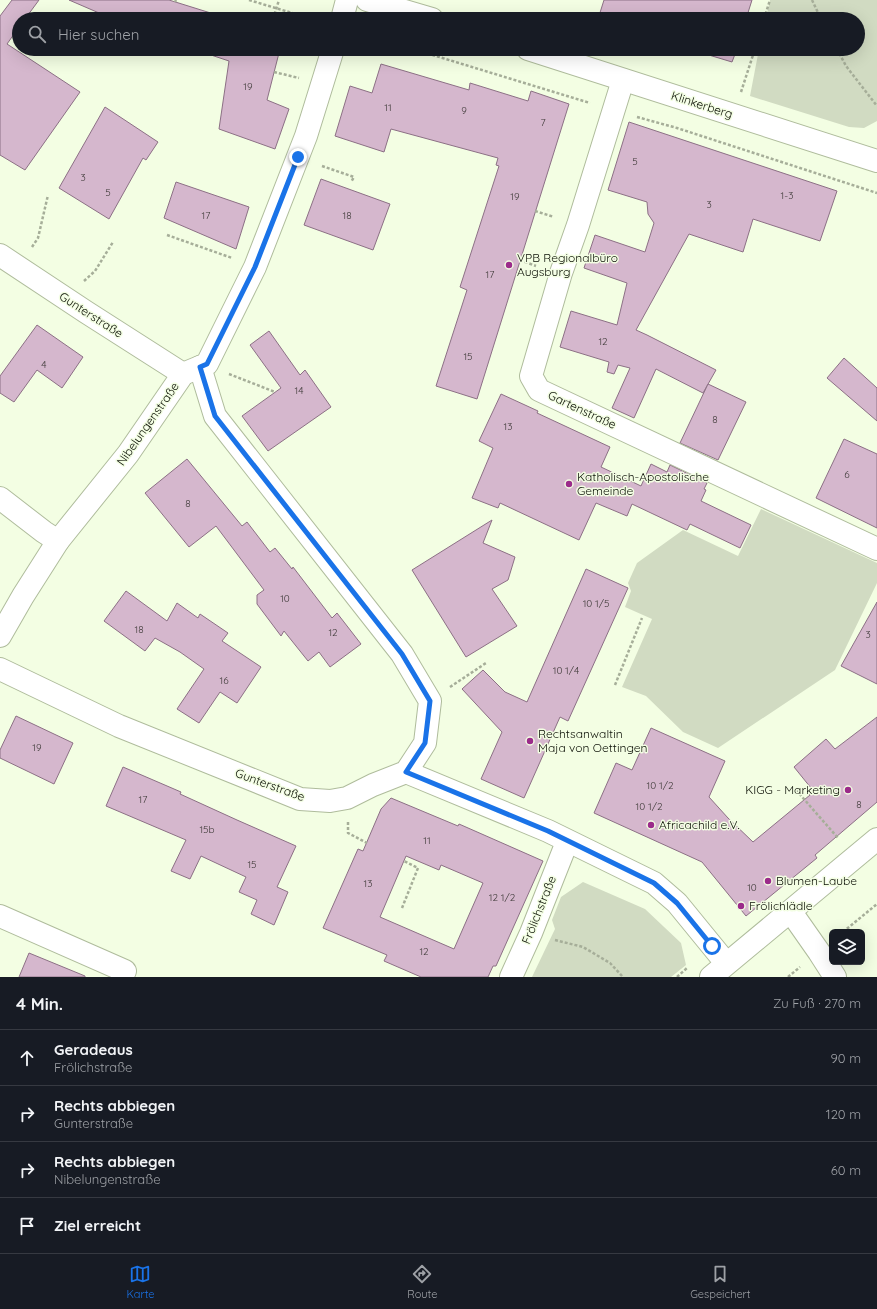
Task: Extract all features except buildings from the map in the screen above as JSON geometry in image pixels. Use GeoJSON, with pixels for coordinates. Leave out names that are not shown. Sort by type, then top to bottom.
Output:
{"type":"FeatureCollection","features":[{"type":"Feature","properties":{"kind":"street"},"geometry":{"type":"LineString","coordinates":[[344,12],[347,0]]}},
{"type":"Feature","properties":{"kind":"street"},"geometry":{"type":"LineString","coordinates":[[367,0],[408,12]]}},
{"type":"Feature","properties":{"kind":"street","name":"Nibelungenstraße"},"geometry":{"type":"LineString","coordinates":[[0,636],[58,540],[197,368],[255,267],[306,136],[331,56]]}},
{"type":"Feature","properties":{"kind":"street","name":"Klinkerberg"},"geometry":{"type":"LineString","coordinates":[[549,56],[877,161]]}},
{"type":"Feature","properties":{"kind":"street","name":"Gartenstraße"},"geometry":{"type":"LineString","coordinates":[[622,80],[578,225],[561,273],[531,376],[539,390],[877,549]]}},
{"type":"Feature","properties":{"kind":"street","name":"Gunterstraße"},"geometry":{"type":"LineString","coordinates":[[9,260],[71,302],[197,368]]}},
{"type":"Feature","properties":{"kind":"street"},"geometry":{"type":"LineString","coordinates":[[197,368],[215,416],[402,654],[430,701],[425,743],[406,772],[548,831],[567,842],[654,883],[677,903],[718,970],[877,839]]}},
{"type":"Feature","properties":{"kind":"street"},"geometry":{"type":"LineString","coordinates":[[0,498],[44,532],[58,540]]}},
{"type":"Feature","properties":{"kind":"street","name":"Gunterstraße"},"geometry":{"type":"LineString","coordinates":[[0,669],[119,726],[300,799],[330,801],[347,798],[373,785],[406,772]]}},
{"type":"Feature","properties":{"kind":"street","name":"Frölichstraße"},"geometry":{"type":"LineString","coordinates":[[511,977],[567,842]]}},
{"type":"Feature","properties":{"kind":"street"},"geometry":{"type":"LineString","coordinates":[[790,912],[835,977]]}},
{"type":"Feature","properties":{"kind":"street"},"geometry":{"type":"LineString","coordinates":[[0,916],[124,972]]}},
{"type":"Feature","properties":{"kind":"path"},"geometry":{"type":"LineString","coordinates":[[249,0],[287,12]]}},
{"type":"Feature","properties":{"kind":"path"},"geometry":{"type":"LineString","coordinates":[[275,12],[279,0]]}},
{"type":"Feature","properties":{"kind":"path"},"geometry":{"type":"LineString","coordinates":[[766,12],[770,0]]}},
{"type":"Feature","properties":{"kind":"path"},"geometry":{"type":"LineString","coordinates":[[812,0],[818,12]]}},
{"type":"Feature","properties":{"kind":"path"},"geometry":{"type":"LineString","coordinates":[[436,56],[677,128],[877,193]]}},
{"type":"Feature","properties":{"kind":"path"},"geometry":{"type":"LineString","coordinates":[[734,115],[752,56]]}},
{"type":"Feature","properties":{"kind":"path"},"geometry":{"type":"LineString","coordinates":[[841,56],[846,66],[877,106]]}},
{"type":"Feature","properties":{"kind":"path"},"geometry":{"type":"LineString","coordinates":[[298,157],[354,177],[351,182]]}},
{"type":"Feature","properties":{"kind":"path"},"geometry":{"type":"LineString","coordinates":[[9,260],[38,238],[48,195]]}},
{"type":"Feature","properties":{"kind":"path"},"geometry":{"type":"LineString","coordinates":[[167,234],[255,267]]}},
{"type":"Feature","properties":{"kind":"path"},"geometry":{"type":"LineString","coordinates":[[71,302],[80,285],[95,271],[113,242]]}},
{"type":"Feature","properties":{"kind":"path"},"geometry":{"type":"LineString","coordinates":[[197,368],[275,392]]}},
{"type":"Feature","properties":{"kind":"path"},"geometry":{"type":"LineString","coordinates":[[615,685],[642,618]]}},
{"type":"Feature","properties":{"kind":"path"},"geometry":{"type":"LineString","coordinates":[[430,701],[486,663]]}},
{"type":"Feature","properties":{"kind":"path"},"geometry":{"type":"LineString","coordinates":[[796,790],[855,857]]}},
{"type":"Feature","properties":{"kind":"path"},"geometry":{"type":"LineString","coordinates":[[402,908],[418,868],[404,861]]}},
{"type":"Feature","properties":{"kind":"path"},"geometry":{"type":"LineString","coordinates":[[847,929],[877,904]]}},
{"type":"Feature","properties":{"kind":"path"},"geometry":{"type":"LineString","coordinates":[[530,933],[583,948],[610,963],[623,977]]}},
{"type":"Feature","properties":{"kind":"green space"},"geometry":{"type":"Polygon","coordinates":[[[770,0],[877,0],[877,121],[864,128],[849,127],[750,96],[758,56],[865,56],[865,12],[767,12],[770,0]]]}},
{"type":"Feature","properties":{"kind":"green space"},"geometry":{"type":"Polygon","coordinates":[[[761,509],[877,563],[877,583],[835,670],[718,748],[683,732],[646,696],[622,687],[652,619],[625,607],[631,591],[628,583],[637,563],[683,530],[738,556],[761,509]]]}},
{"type":"Feature","properties":{"kind":"green space"},"geometry":{"type":"Polygon","coordinates":[[[583,882],[645,909],[681,943],[686,965],[671,977],[532,977],[555,929],[552,920],[561,897],[583,882]]]}},
{"type":"Feature","properties":{"kind":"place","name":"VPB Regionalbüro Augsburg"},"geometry":{"type":"Point","coordinates":[509,265]}},
{"type":"Feature","properties":{"kind":"place","name":"Katholisch-Apostolische Gemeinde"},"geometry":{"type":"Point","coordinates":[569,484]}},
{"type":"Feature","properties":{"kind":"place","name":"Rechtsanwaltin Maja von Oettingen"},"geometry":{"type":"Point","coordinates":[530,741]}},
{"type":"Feature","properties":{"kind":"place","name":"KIGG - Marketing"},"geometry":{"type":"Point","coordinates":[848,790]}},
{"type":"Feature","properties":{"kind":"place","name":"Africachild e.V."},"geometry":{"type":"Point","coordinates":[651,825]}},
{"type":"Feature","properties":{"kind":"place","name":"Blumen-Laube"},"geometry":{"type":"Point","coordinates":[768,881]}},
{"type":"Feature","properties":{"kind":"place","name":"Frölichlädle"},"geometry":{"type":"Point","coordinates":[741,906]}},
{"type":"Feature","properties":{"kind":"route"},"geometry":{"type":"LineString","coordinates":[[298,157],[255,267],[207,364],[200,367],[215,416],[402,654],[416,675],[430,701],[425,743],[406,772],[548,831],[567,842],[654,883],[677,903],[712,946]]}}]}
